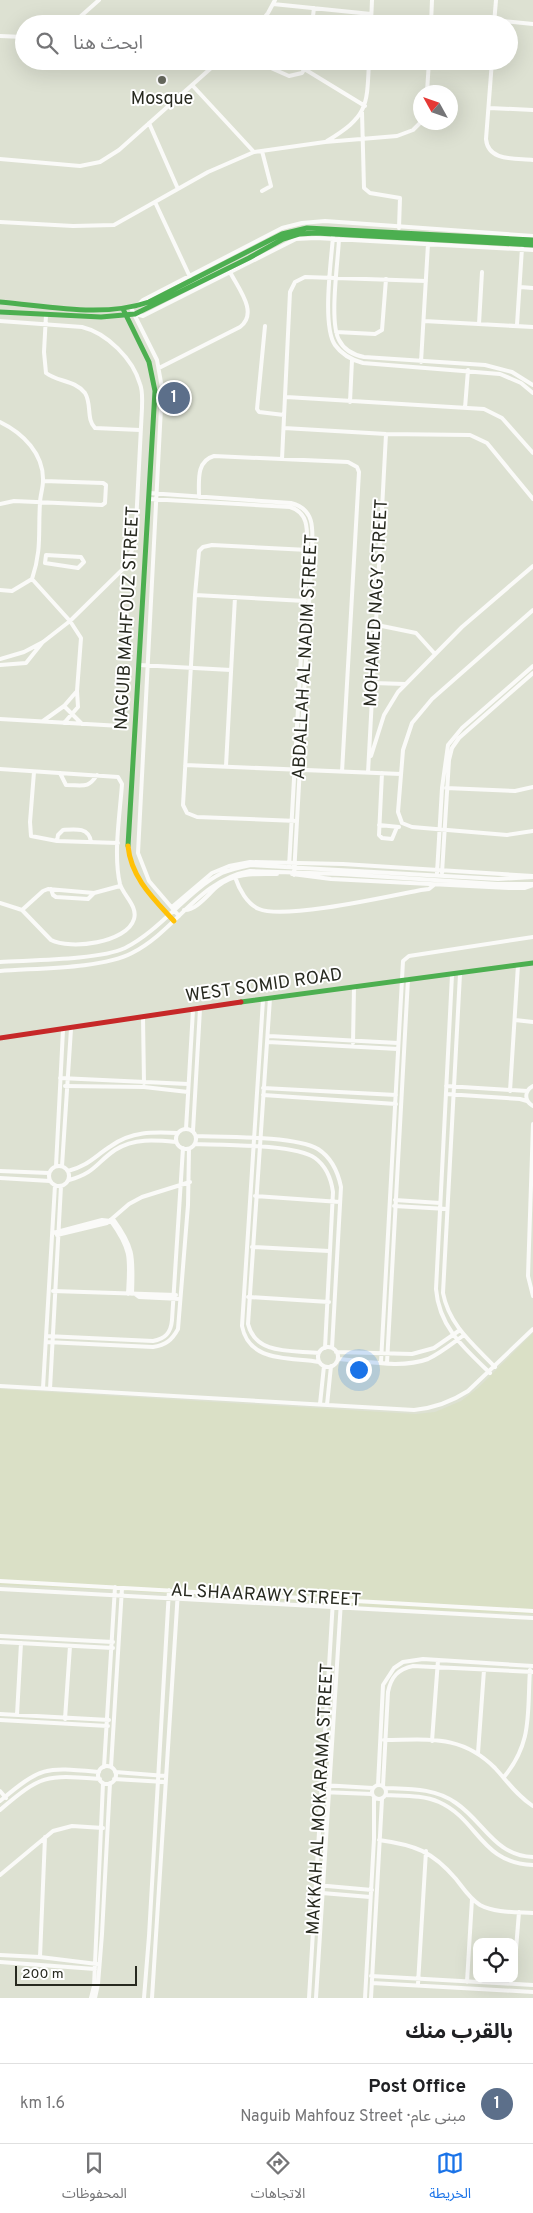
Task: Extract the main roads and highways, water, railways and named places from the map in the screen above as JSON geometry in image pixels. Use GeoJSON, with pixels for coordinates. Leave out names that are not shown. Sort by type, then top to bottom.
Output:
{"type":"FeatureCollection","features":[{"type":"Feature","properties":{"kind":"place","name":"Mosque"},"geometry":{"type":"Point","coordinates":[162,80]}},
{"type":"Feature","properties":{"kind":"place","name":"Post Office"},"geometry":{"type":"Point","coordinates":[174,398]}}]}
